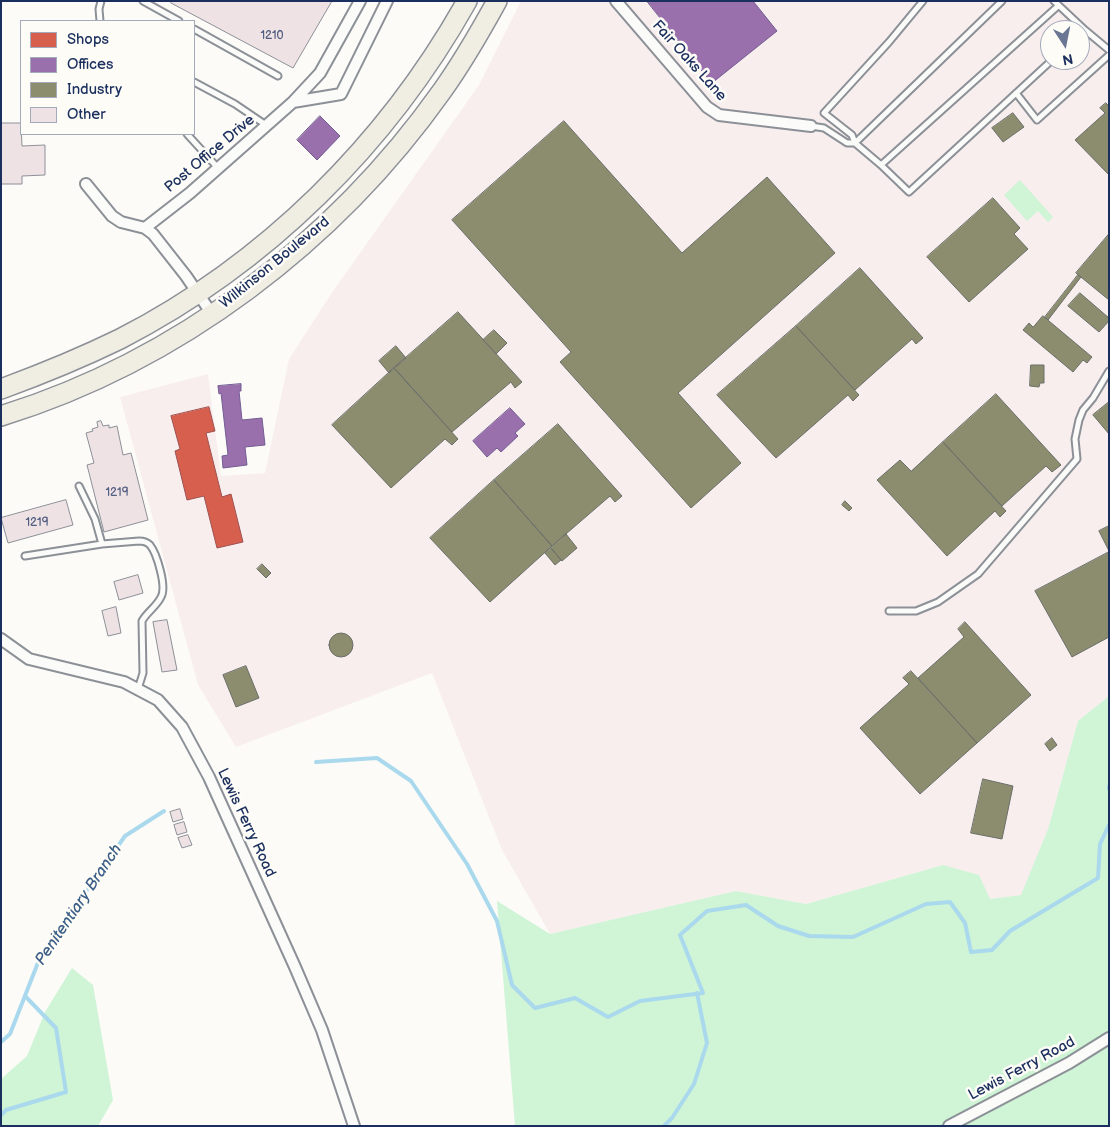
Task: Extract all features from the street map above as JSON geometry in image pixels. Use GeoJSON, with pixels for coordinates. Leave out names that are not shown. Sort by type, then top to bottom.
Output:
{"type":"FeatureCollection","features":[{"type":"Feature","properties":{"kind":"highway","name":"Wilkinson Boulevard"},"geometry":{"type":"LineString","coordinates":[[1,389],[58,367],[120,339],[196,294],[233,268],[284,227],[353,160],[389,118],[446,38],[467,1]]}},
{"type":"Feature","properties":{"kind":"highway","name":"Wilkinson Boulevard"},"geometry":{"type":"LineString","coordinates":[[1,416],[62,395],[109,374],[160,346],[212,314],[296,251],[368,182],[415,127],[442,91],[497,1]]}},
{"type":"Feature","properties":{"kind":"street","name":"Post Office Drive"},"geometry":{"type":"LineString","coordinates":[[144,228],[218,168],[293,102],[320,73],[360,1]]}},
{"type":"Feature","properties":{"kind":"street"},"geometry":{"type":"LineString","coordinates":[[293,102],[341,94],[387,1]]}},
{"type":"Feature","properties":{"kind":"street","name":"Fair Oaks Lane"},"geometry":{"type":"LineString","coordinates":[[616,1],[707,107],[719,115],[752,121],[811,126]]}},
{"type":"Feature","properties":{"kind":"street"},"geometry":{"type":"LineString","coordinates":[[86,184],[112,216],[126,224],[144,228],[152,234],[172,257],[196,294],[212,314]]}},
{"type":"Feature","properties":{"kind":"street","name":"Lewis Ferry Road"},"geometry":{"type":"LineString","coordinates":[[1,639],[29,659],[124,682],[158,700],[182,727],[209,778],[322,1030],[354,1126]]}},
{"type":"Feature","properties":{"kind":"street","name":"Lewis Ferry Road"},"geometry":{"type":"LineString","coordinates":[[949,1126],[1069,1063],[1109,1038]]}},
{"type":"Feature","properties":{"kind":"lane"},"geometry":{"type":"LineString","coordinates":[[100,20],[99,9],[101,1]]}},
{"type":"Feature","properties":{"kind":"lane"},"geometry":{"type":"LineString","coordinates":[[143,1],[177,20]]}},
{"type":"Feature","properties":{"kind":"lane"},"geometry":{"type":"LineString","coordinates":[[923,1],[889,42],[824,113],[852,134],[855,143],[881,164],[909,192],[1041,70]]}},
{"type":"Feature","properties":{"kind":"lane"},"geometry":{"type":"LineString","coordinates":[[811,126],[824,128],[847,143],[855,143],[1002,1]]}},
{"type":"Feature","properties":{"kind":"lane"},"geometry":{"type":"LineString","coordinates":[[881,164],[1056,3],[1074,20]]}},
{"type":"Feature","properties":{"kind":"lane"},"geometry":{"type":"LineString","coordinates":[[195,30],[278,76]]}},
{"type":"Feature","properties":{"kind":"lane"},"geometry":{"type":"LineString","coordinates":[[1090,34],[1109,50]]}},
{"type":"Feature","properties":{"kind":"lane"},"geometry":{"type":"LineString","coordinates":[[1016,93],[1037,120],[1109,55]]}},
{"type":"Feature","properties":{"kind":"lane"},"geometry":{"type":"LineString","coordinates":[[195,83],[236,104],[266,126]]}},
{"type":"Feature","properties":{"kind":"lane"},"geometry":{"type":"LineString","coordinates":[[188,135],[218,168]]}},
{"type":"Feature","properties":{"kind":"lane"},"geometry":{"type":"LineString","coordinates":[[889,611],[916,611],[938,602],[978,574],[1077,458],[1075,439],[1079,420],[1109,371]]}},
{"type":"Feature","properties":{"kind":"lane"},"geometry":{"type":"LineString","coordinates":[[79,486],[95,519],[102,544]]}},
{"type":"Feature","properties":{"kind":"lane"},"geometry":{"type":"LineString","coordinates":[[25,556],[102,544],[144,541],[150,545],[164,590],[161,597],[142,621],[143,673],[138,689]]}},
{"type":"Feature","properties":{"kind":"shaded area"},"geometry":{"type":"Polygon","coordinates":[[[521,1],[1109,1],[1109,696],[1078,721],[1048,829],[1022,895],[990,899],[943,865],[806,904],[736,891],[550,934],[502,850],[432,673],[236,747],[198,685],[120,397],[208,374],[221,476],[265,473],[289,359],[331,294],[479,85],[521,1]]]}},
{"type":"Feature","properties":{"kind":"green space"},"geometry":{"type":"Polygon","coordinates":[[[1020,180],[1053,217],[1048,222],[1038,211],[1027,221],[1004,195],[1020,180]]]}},
{"type":"Feature","properties":{"kind":"green space"},"geometry":{"type":"Polygon","coordinates":[[[1109,696],[1109,1126],[515,1126],[497,901],[550,934],[736,891],[806,904],[943,865],[979,875],[990,899],[1021,895],[1048,829],[1078,721],[1109,696]]]}},
{"type":"Feature","properties":{"kind":"green space"},"geometry":{"type":"Polygon","coordinates":[[[72,968],[93,985],[113,1100],[98,1126],[1,1126],[1,1079],[27,1056],[45,1012],[72,968]]]}},
{"type":"Feature","properties":{"kind":"building: Shops"},"geometry":{"type":"Polygon","coordinates":[[[209,407],[215,431],[206,433],[222,497],[231,494],[243,542],[217,548],[204,496],[187,500],[175,451],[180,449],[171,416],[209,407]]]}},
{"type":"Feature","properties":{"kind":"building: Offices"},"geometry":{"type":"Polygon","coordinates":[[[647,1],[753,1],[777,31],[712,83],[647,1]]]}},
{"type":"Feature","properties":{"kind":"building: Offices"},"geometry":{"type":"Polygon","coordinates":[[[320,116],[340,136],[317,160],[297,140],[320,116]]]}},
{"type":"Feature","properties":{"kind":"building: Offices"},"geometry":{"type":"Polygon","coordinates":[[[241,384],[241,391],[239,391],[242,420],[262,418],[265,445],[245,447],[247,465],[223,468],[222,456],[228,455],[221,393],[219,394],[218,386],[241,384]]]}},
{"type":"Feature","properties":{"kind":"building: Offices"},"geometry":{"type":"Polygon","coordinates":[[[510,408],[525,424],[515,433],[518,436],[501,452],[497,448],[487,457],[473,441],[510,408]]]}},
{"type":"Feature","properties":{"kind":"building: Industry"},"geometry":{"type":"Polygon","coordinates":[[[1106,103],[1109,106],[1109,175],[1075,140],[1105,113],[1100,108],[1106,103]]]}},
{"type":"Feature","properties":{"kind":"building: Industry"},"geometry":{"type":"Polygon","coordinates":[[[1013,113],[1024,127],[1003,142],[992,128],[1013,113]]]}},
{"type":"Feature","properties":{"kind":"building: Industry"},"geometry":{"type":"Polygon","coordinates":[[[564,121],[682,253],[767,177],[835,253],[678,393],[741,463],[691,508],[560,362],[571,352],[452,220],[564,121]]]}},
{"type":"Feature","properties":{"kind":"building: Industry"},"geometry":{"type":"Polygon","coordinates":[[[993,198],[1020,228],[1014,234],[1028,249],[969,302],[927,257],[993,198]]]}},
{"type":"Feature","properties":{"kind":"building: Industry"},"geometry":{"type":"Polygon","coordinates":[[[1109,234],[1109,300],[1076,273],[1109,234]]]}},
{"type":"Feature","properties":{"kind":"building: Industry"},"geometry":{"type":"Polygon","coordinates":[[[860,268],[923,338],[916,344],[912,339],[855,390],[796,326],[860,268]]]}},
{"type":"Feature","properties":{"kind":"building: Industry"},"geometry":{"type":"Polygon","coordinates":[[[1078,275],[1081,277],[1048,320],[1045,317],[1078,275]]]}},
{"type":"Feature","properties":{"kind":"building: Industry"},"geometry":{"type":"Polygon","coordinates":[[[1080,293],[1109,318],[1109,321],[1099,332],[1068,306],[1080,293]]]}},
{"type":"Feature","properties":{"kind":"building: Industry"},"geometry":{"type":"Polygon","coordinates":[[[458,312],[522,382],[515,388],[511,382],[452,432],[394,368],[458,312]]]}},
{"type":"Feature","properties":{"kind":"building: Industry"},"geometry":{"type":"Polygon","coordinates":[[[1043,316],[1092,357],[1087,363],[1083,360],[1073,372],[1023,330],[1029,323],[1033,327],[1043,316]]]}},
{"type":"Feature","properties":{"kind":"building: Industry"},"geometry":{"type":"Polygon","coordinates":[[[796,326],[859,395],[853,401],[848,395],[776,458],[717,395],[796,326]]]}},
{"type":"Feature","properties":{"kind":"building: Industry"},"geometry":{"type":"Polygon","coordinates":[[[494,330],[507,343],[496,354],[483,340],[494,330]]]}},
{"type":"Feature","properties":{"kind":"building: Industry"},"geometry":{"type":"Polygon","coordinates":[[[396,346],[406,358],[389,373],[379,361],[396,346]]]}},
{"type":"Feature","properties":{"kind":"building: Industry"},"geometry":{"type":"Polygon","coordinates":[[[1031,365],[1044,365],[1044,383],[1040,383],[1039,387],[1030,386],[1031,365]]]}},
{"type":"Feature","properties":{"kind":"building: Industry"},"geometry":{"type":"Polygon","coordinates":[[[394,368],[458,439],[452,445],[445,439],[391,488],[332,425],[394,368]]]}},
{"type":"Feature","properties":{"kind":"building: Industry"},"geometry":{"type":"Polygon","coordinates":[[[996,394],[1061,465],[1052,472],[1046,466],[1002,506],[943,442],[996,394]]]}},
{"type":"Feature","properties":{"kind":"building: Industry"},"geometry":{"type":"Polygon","coordinates":[[[1109,402],[1109,434],[1093,415],[1109,402]]]}},
{"type":"Feature","properties":{"kind":"building: Industry"},"geometry":{"type":"Polygon","coordinates":[[[558,424],[622,496],[615,502],[610,496],[552,546],[494,480],[558,424]]]}},
{"type":"Feature","properties":{"kind":"building: Industry"},"geometry":{"type":"Polygon","coordinates":[[[943,442],[1006,511],[1000,517],[995,511],[947,556],[877,480],[900,460],[911,471],[943,442]]]}},
{"type":"Feature","properties":{"kind":"building: Industry"},"geometry":{"type":"Polygon","coordinates":[[[494,480],[552,546],[490,602],[430,538],[494,480]]]}},
{"type":"Feature","properties":{"kind":"building: Industry"},"geometry":{"type":"Polygon","coordinates":[[[845,501],[852,508],[849,511],[842,505],[845,501]]]}},
{"type":"Feature","properties":{"kind":"building: Industry"},"geometry":{"type":"Polygon","coordinates":[[[1109,526],[1109,551],[1099,531],[1109,526]]]}},
{"type":"Feature","properties":{"kind":"building: Industry"},"geometry":{"type":"Polygon","coordinates":[[[566,534],[577,548],[562,561],[551,548],[566,534]]]}},
{"type":"Feature","properties":{"kind":"building: Industry"},"geometry":{"type":"Polygon","coordinates":[[[551,548],[561,560],[555,565],[545,553],[551,548]]]}},
{"type":"Feature","properties":{"kind":"building: Industry"},"geometry":{"type":"Polygon","coordinates":[[[1109,552],[1109,637],[1072,657],[1035,591],[1109,552]]]}},
{"type":"Feature","properties":{"kind":"building: Industry"},"geometry":{"type":"Polygon","coordinates":[[[262,564],[271,573],[266,578],[257,569],[262,564]]]}},
{"type":"Feature","properties":{"kind":"building: Industry"},"geometry":{"type":"Polygon","coordinates":[[[965,622],[1031,695],[977,743],[918,678],[964,637],[958,629],[965,622]]]}},
{"type":"Feature","properties":{"kind":"building: Industry"},"geometry":{"type":"Polygon","coordinates":[[[341,633],[346,634],[352,640],[352,650],[346,656],[341,657],[336,656],[330,650],[329,645],[330,640],[336,634],[341,633]]]}},
{"type":"Feature","properties":{"kind":"building: Industry"},"geometry":{"type":"Polygon","coordinates":[[[246,666],[259,698],[236,707],[223,675],[246,666]]]}},
{"type":"Feature","properties":{"kind":"building: Industry"},"geometry":{"type":"Polygon","coordinates":[[[911,671],[977,743],[920,794],[860,728],[909,684],[903,678],[911,671]]]}},
{"type":"Feature","properties":{"kind":"building: Industry"},"geometry":{"type":"Polygon","coordinates":[[[1052,738],[1057,745],[1050,751],[1045,744],[1052,738]]]}},
{"type":"Feature","properties":{"kind":"building: Industry"},"geometry":{"type":"Polygon","coordinates":[[[983,779],[1013,786],[1002,839],[971,833],[983,779]]]}},
{"type":"Feature","properties":{"kind":"building: Other"},"geometry":{"type":"Polygon","coordinates":[[[172,1],[332,1],[293,68],[171,3],[172,1]]]}},
{"type":"Feature","properties":{"kind":"building: Other"},"geometry":{"type":"Polygon","coordinates":[[[1,123],[20,123],[22,146],[45,145],[45,175],[22,176],[22,184],[1,184],[1,123]]]}},
{"type":"Feature","properties":{"kind":"building: Other"},"geometry":{"type":"Polygon","coordinates":[[[101,421],[103,426],[109,425],[109,428],[117,426],[123,455],[131,453],[148,520],[104,532],[87,465],[94,463],[86,433],[98,427],[97,422],[101,421]]]}},
{"type":"Feature","properties":{"kind":"building: Other"},"geometry":{"type":"Polygon","coordinates":[[[66,500],[73,525],[8,543],[1,518],[66,500]]]}},
{"type":"Feature","properties":{"kind":"building: Other"},"geometry":{"type":"Polygon","coordinates":[[[138,575],[143,593],[119,600],[114,582],[138,575]]]}},
{"type":"Feature","properties":{"kind":"building: Other"},"geometry":{"type":"Polygon","coordinates":[[[116,607],[121,633],[108,636],[102,611],[116,607]]]}},
{"type":"Feature","properties":{"kind":"building: Other"},"geometry":{"type":"Polygon","coordinates":[[[167,620],[177,670],[162,672],[153,622],[167,620]]]}},
{"type":"Feature","properties":{"kind":"building: Other"},"geometry":{"type":"Polygon","coordinates":[[[180,809],[183,819],[173,822],[170,812],[180,809]]]}},
{"type":"Feature","properties":{"kind":"building: Other"},"geometry":{"type":"Polygon","coordinates":[[[184,822],[187,832],[177,835],[174,825],[184,822]]]}},
{"type":"Feature","properties":{"kind":"building: Other"},"geometry":{"type":"Polygon","coordinates":[[[188,835],[192,845],[182,848],[178,838],[188,835]]]}},
{"type":"Feature","properties":{"kind":"waterway","name":"Penitentiary Branch"},"geometry":{"type":"LineString","coordinates":[[316,762],[377,758],[411,781],[467,864],[497,921],[512,985],[535,1008],[575,998],[608,1017],[640,1001],[703,993],[680,935],[707,911],[746,905],[778,926],[809,936],[853,937],[926,904],[950,902],[965,923],[971,952],[992,950],[1010,931],[1098,878],[1100,844],[1109,825]]}},
{"type":"Feature","properties":{"kind":"waterway","name":"Penitentiary Branch"},"geometry":{"type":"LineString","coordinates":[[1,1042],[10,1034],[41,955],[125,836],[164,811]]}},
{"type":"Feature","properties":{"kind":"waterway"},"geometry":{"type":"LineString","coordinates":[[664,1126],[672,1118],[694,1084],[707,1043],[697,993]]}},
{"type":"Feature","properties":{"kind":"waterway"},"geometry":{"type":"LineString","coordinates":[[1,1115],[6,1110],[66,1092],[56,1028],[25,996]]}}]}
